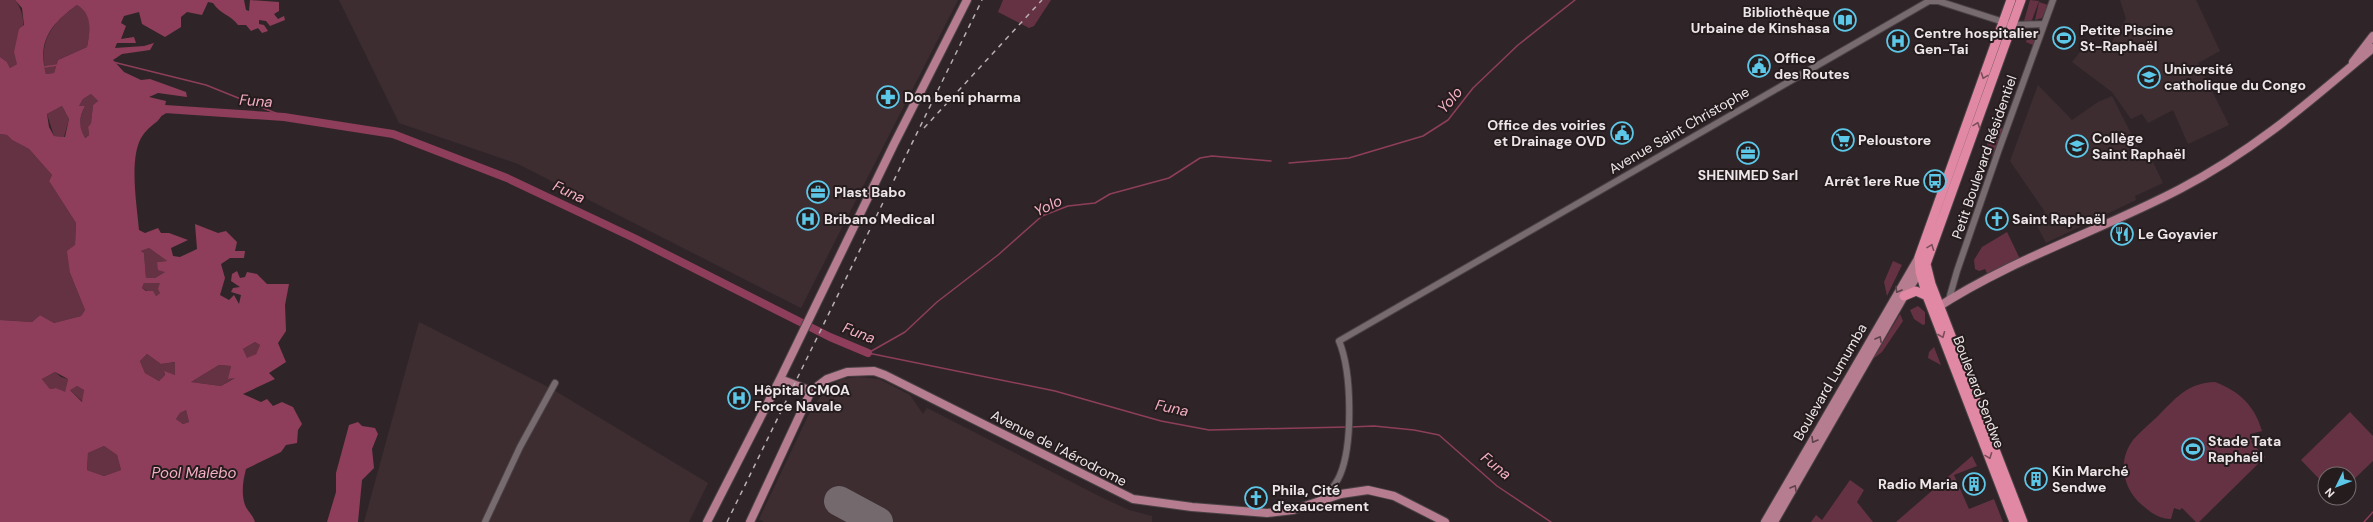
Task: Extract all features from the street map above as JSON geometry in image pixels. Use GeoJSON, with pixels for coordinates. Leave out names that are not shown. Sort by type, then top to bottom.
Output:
{"type":"FeatureCollection","features":[{"type":"Feature","properties":{"kind":"highway","name":"Boulevard Lumumba"},"geometry":{"type":"LineString","coordinates":[[1920,272],[1922,260],[2011,0]]}},
{"type":"Feature","properties":{"kind":"highway","name":"Boulevard Lumumba"},"geometry":{"type":"LineString","coordinates":[[1922,260],[2013,25],[2021,0]]}},
{"type":"Feature","properties":{"kind":"highway","name":"Boulevard Sendwe"},"geometry":{"type":"LineString","coordinates":[[1922,260],[1932,284],[1936,308],[2014,522]]}},
{"type":"Feature","properties":{"kind":"highway","name":"Boulevard Sendwe"},"geometry":{"type":"LineString","coordinates":[[1920,272],[1927,296],[1936,308],[2023,522]]}},
{"type":"Feature","properties":{"kind":"highway"},"geometry":{"type":"LineString","coordinates":[[1904,296],[1916,291],[1927,296]]}},
{"type":"Feature","properties":{"kind":"main road"},"geometry":{"type":"LineString","coordinates":[[707,522],[805,329],[811,313],[967,0]]}},
{"type":"Feature","properties":{"kind":"main road"},"geometry":{"type":"LineString","coordinates":[[2349,68],[2373,36]]}},
{"type":"Feature","properties":{"kind":"main road"},"geometry":{"type":"LineString","coordinates":[[1936,308],[1949,300],[2208,174],[2266,137],[2328,88],[2373,48]]}},
{"type":"Feature","properties":{"kind":"main road","name":"Boulevard Lumumba"},"geometry":{"type":"LineString","coordinates":[[1765,522],[1922,260]]}},
{"type":"Feature","properties":{"kind":"main road","name":"Boulevard Lumumba"},"geometry":{"type":"LineString","coordinates":[[1774,522],[1904,296],[1920,272]]}},
{"type":"Feature","properties":{"kind":"main road","name":"Avenue de l’Aérodrome"},"geometry":{"type":"LineString","coordinates":[[811,391],[827,380],[847,372],[874,372],[885,375],[1124,495],[1144,502],[1267,512],[1293,510],[1355,490],[1381,492],[1445,522]]}},
{"type":"Feature","properties":{"kind":"main road"},"geometry":{"type":"LineString","coordinates":[[750,522],[811,391],[780,379]]}},
{"type":"Feature","properties":{"kind":"street","name":"Avenue Saint Christophe"},"geometry":{"type":"LineString","coordinates":[[1322,500],[1337,482],[1341,473],[1350,421],[1345,362],[1339,341],[1928,1],[1938,0],[2013,25],[2044,24]]}},
{"type":"Feature","properties":{"kind":"street","name":"Petit Boulevard Résidentiel"},"geometry":{"type":"LineString","coordinates":[[1949,300],[1957,271],[2053,0]]}},
{"type":"Feature","properties":{"kind":"street"},"geometry":{"type":"LineString","coordinates":[[485,522],[520,447],[555,383]]}},
{"type":"Feature","properties":{"kind":"shaded area"},"geometry":{"type":"Polygon","coordinates":[[[0,0],[15,0],[20,7],[22,15],[23,31],[17,64],[10,68],[7,62],[0,57],[0,0]]]}},
{"type":"Feature","properties":{"kind":"shaded area"},"geometry":{"type":"Polygon","coordinates":[[[339,0],[958,0],[801,308],[518,164],[399,123],[339,0]]]}},
{"type":"Feature","properties":{"kind":"shaded area"},"geometry":{"type":"Polygon","coordinates":[[[1003,0],[1051,0],[1034,26],[1029,28],[998,12],[1003,0]]]}},
{"type":"Feature","properties":{"kind":"shaded area"},"geometry":{"type":"Polygon","coordinates":[[[2030,0],[2039,1],[2032,20],[2028,22],[2024,21],[2030,0]]]}},
{"type":"Feature","properties":{"kind":"shaded area","name":"Université catholique du Congo"},"geometry":{"type":"Polygon","coordinates":[[[2120,0],[2196,0],[2220,51],[2198,63],[2229,125],[2188,144],[2173,110],[2148,123],[2142,114],[2131,119],[2112,92],[2072,62],[2090,39],[2106,51],[2126,19],[2120,0]]]}},
{"type":"Feature","properties":{"kind":"shaded area"},"geometry":{"type":"Polygon","coordinates":[[[2039,2],[2048,5],[2042,18],[2035,20],[2039,2]]]}},
{"type":"Feature","properties":{"kind":"shaded area"},"geometry":{"type":"Polygon","coordinates":[[[77,5],[86,14],[90,24],[87,47],[58,60],[54,73],[46,74],[44,52],[45,43],[49,34],[60,19],[77,5]]]}},
{"type":"Feature","properties":{"kind":"shaded area"},"geometry":{"type":"Polygon","coordinates":[[[2030,30],[2035,31],[2037,34],[2033,45],[2026,42],[2030,30]]]}},
{"type":"Feature","properties":{"kind":"shaded area","name":"Collège Saint Raphaël"},"geometry":{"type":"Polygon","coordinates":[[[2038,85],[2072,120],[2098,102],[2112,96],[2145,161],[2151,158],[2163,183],[2135,196],[2136,200],[2046,243],[2033,218],[2045,212],[2010,161],[2038,85]]]}},
{"type":"Feature","properties":{"kind":"shaded area"},"geometry":{"type":"Polygon","coordinates":[[[91,94],[98,101],[93,105],[91,123],[88,127],[89,135],[84,138],[80,122],[85,106],[79,106],[83,99],[91,94]]]}},
{"type":"Feature","properties":{"kind":"shaded area"},"geometry":{"type":"Polygon","coordinates":[[[62,106],[69,119],[64,137],[54,136],[47,114],[62,106]]]}},
{"type":"Feature","properties":{"kind":"shaded area"},"geometry":{"type":"Polygon","coordinates":[[[1992,123],[2003,129],[2000,137],[1989,133],[1992,123]]]}},
{"type":"Feature","properties":{"kind":"shaded area"},"geometry":{"type":"Polygon","coordinates":[[[0,134],[7,135],[12,140],[29,149],[52,175],[49,181],[76,223],[75,245],[70,273],[85,310],[81,316],[54,323],[40,315],[32,322],[0,320],[0,134]]]}},
{"type":"Feature","properties":{"kind":"shaded area"},"geometry":{"type":"Polygon","coordinates":[[[1989,135],[2000,139],[1994,156],[1985,154],[1989,135]]]}},
{"type":"Feature","properties":{"kind":"shaded area"},"geometry":{"type":"Polygon","coordinates":[[[2007,232],[2020,259],[1988,275],[1985,269],[1979,271],[1975,269],[1974,260],[1982,247],[2007,232]]]}},
{"type":"Feature","properties":{"kind":"shaded area"},"geometry":{"type":"Polygon","coordinates":[[[149,248],[167,261],[157,262],[165,272],[155,278],[146,278],[144,253],[141,251],[149,248]]]}},
{"type":"Feature","properties":{"kind":"shaded area"},"geometry":{"type":"Polygon","coordinates":[[[1893,261],[1902,265],[1887,296],[1884,282],[1893,261]]]}},
{"type":"Feature","properties":{"kind":"shaded area"},"geometry":{"type":"Polygon","coordinates":[[[144,283],[160,283],[160,293],[156,296],[142,288],[144,283]]]}},
{"type":"Feature","properties":{"kind":"shaded area"},"geometry":{"type":"Polygon","coordinates":[[[1918,306],[1925,312],[1925,324],[1923,325],[1914,319],[1910,310],[1918,306]]]}},
{"type":"Feature","properties":{"kind":"shaded area"},"geometry":{"type":"Polygon","coordinates":[[[1900,314],[1903,321],[1882,352],[1873,359],[1900,314]]]}},
{"type":"Feature","properties":{"kind":"shaded area"},"geometry":{"type":"Polygon","coordinates":[[[419,322],[552,389],[708,483],[689,522],[364,522],[419,322]]]}},
{"type":"Feature","properties":{"kind":"shaded area"},"geometry":{"type":"Polygon","coordinates":[[[1853,339],[1860,343],[1849,362],[1842,358],[1853,339]]]}},
{"type":"Feature","properties":{"kind":"shaded area"},"geometry":{"type":"Polygon","coordinates":[[[255,342],[260,345],[256,354],[247,359],[243,349],[255,342]]]}},
{"type":"Feature","properties":{"kind":"shaded area"},"geometry":{"type":"Polygon","coordinates":[[[1934,347],[1941,365],[1928,358],[1929,352],[1934,347]]]}},
{"type":"Feature","properties":{"kind":"shaded area"},"geometry":{"type":"Polygon","coordinates":[[[147,354],[161,364],[176,362],[175,375],[164,372],[165,375],[159,381],[145,373],[140,361],[147,354]]]}},
{"type":"Feature","properties":{"kind":"shaded area"},"geometry":{"type":"Polygon","coordinates":[[[219,365],[231,366],[229,379],[236,377],[221,386],[191,382],[219,365]]]}},
{"type":"Feature","properties":{"kind":"shaded area"},"geometry":{"type":"Polygon","coordinates":[[[55,372],[61,377],[68,379],[65,393],[56,388],[50,389],[42,379],[55,372]]]}},
{"type":"Feature","properties":{"kind":"shaded area"},"geometry":{"type":"Polygon","coordinates":[[[858,377],[879,379],[910,395],[923,414],[927,408],[1103,498],[1129,510],[1152,516],[1152,522],[764,522],[759,519],[808,416],[825,389],[842,379],[858,377]]]}},
{"type":"Feature","properties":{"kind":"shaded area","name":"Stade Tata Raphaël"},"geometry":{"type":"Polygon","coordinates":[[[2215,382],[2239,395],[2245,400],[2255,414],[2262,431],[2250,434],[2252,440],[2251,442],[2265,457],[2199,522],[2196,522],[2182,508],[2180,510],[2174,508],[2171,519],[2159,517],[2142,505],[2130,491],[2124,474],[2125,457],[2128,448],[2133,440],[2176,398],[2197,385],[2215,382]]]}},
{"type":"Feature","properties":{"kind":"shaded area"},"geometry":{"type":"Polygon","coordinates":[[[77,386],[84,390],[83,402],[69,389],[77,386]]]}},
{"type":"Feature","properties":{"kind":"shaded area"},"geometry":{"type":"Polygon","coordinates":[[[186,410],[189,422],[183,424],[176,419],[180,413],[186,410]]]}},
{"type":"Feature","properties":{"kind":"shaded area"},"geometry":{"type":"Polygon","coordinates":[[[2350,412],[2373,436],[2373,461],[2357,476],[2357,466],[2317,466],[2317,477],[2301,460],[2350,412]]]}},
{"type":"Feature","properties":{"kind":"shaded area"},"geometry":{"type":"Polygon","coordinates":[[[104,446],[117,455],[121,470],[104,476],[87,470],[88,453],[104,446]]]}},
{"type":"Feature","properties":{"kind":"shaded area"},"geometry":{"type":"Polygon","coordinates":[[[1972,456],[1977,466],[1954,475],[1969,509],[1994,499],[2003,522],[1896,522],[1972,456]]]}},
{"type":"Feature","properties":{"kind":"shaded area"},"geometry":{"type":"Polygon","coordinates":[[[1850,480],[1864,490],[1857,502],[1873,522],[1811,522],[1816,515],[1822,520],[1850,480]]]}},
{"type":"Feature","properties":{"kind":"water","name":"Pool Malebo"},"geometry":{"type":"Polygon","coordinates":[[[15,0],[244,0],[246,10],[249,11],[250,0],[279,2],[279,11],[274,14],[278,19],[284,16],[285,20],[270,26],[266,21],[259,20],[259,24],[264,25],[268,31],[262,33],[258,28],[251,31],[246,25],[238,25],[219,10],[213,3],[208,2],[202,15],[187,12],[181,17],[181,27],[165,37],[142,24],[139,12],[124,16],[121,23],[126,26],[121,39],[134,37],[136,43],[117,43],[115,48],[144,46],[154,43],[150,50],[122,54],[113,60],[124,72],[141,80],[150,79],[186,92],[187,97],[158,93],[149,97],[166,101],[160,119],[147,130],[138,144],[135,168],[135,195],[139,230],[145,233],[158,228],[161,233],[169,233],[188,240],[171,248],[173,256],[180,257],[197,249],[195,224],[218,233],[226,231],[237,242],[235,251],[245,251],[244,258],[230,258],[221,264],[225,278],[220,295],[229,300],[234,295],[239,304],[241,295],[231,292],[233,288],[240,287],[231,281],[232,274],[237,271],[240,278],[245,277],[247,272],[257,274],[267,284],[289,284],[285,305],[286,331],[278,343],[286,362],[269,373],[275,379],[243,394],[261,402],[267,399],[273,406],[282,402],[293,407],[302,424],[298,430],[297,443],[286,445],[281,452],[246,469],[243,496],[246,507],[255,522],[0,522],[0,320],[32,322],[40,315],[54,323],[81,316],[85,310],[70,273],[67,251],[75,245],[76,223],[49,181],[52,175],[29,149],[12,140],[7,135],[0,134],[0,57],[7,62],[10,68],[17,64],[14,52],[19,29],[24,25],[22,8],[15,0]],[[77,5],[60,19],[48,34],[45,43],[43,52],[46,74],[54,73],[58,60],[87,47],[89,24],[86,13],[77,5]],[[91,94],[83,99],[79,106],[85,106],[81,114],[80,126],[85,138],[89,135],[88,127],[91,123],[93,105],[98,101],[91,94]],[[62,106],[47,114],[49,127],[54,136],[65,137],[69,119],[62,106]],[[149,248],[141,251],[144,253],[146,278],[155,278],[165,272],[158,270],[157,262],[167,261],[149,248]],[[144,283],[142,288],[146,291],[153,291],[156,296],[160,293],[158,289],[160,283],[144,283]],[[255,342],[243,349],[247,358],[256,354],[260,345],[255,342]],[[147,354],[140,361],[145,373],[159,381],[165,375],[164,371],[175,375],[175,362],[161,364],[147,354]],[[219,365],[191,382],[221,386],[235,378],[228,379],[231,366],[219,365]],[[55,372],[42,379],[50,389],[56,388],[65,392],[68,379],[55,372]],[[77,386],[70,390],[82,402],[84,390],[77,386]],[[186,410],[180,413],[176,419],[183,424],[189,422],[186,410]],[[104,446],[88,453],[87,470],[104,476],[121,470],[117,455],[104,446]]]}},
{"type":"Feature","properties":{"kind":"water"},"geometry":{"type":"Polygon","coordinates":[[[358,422],[362,426],[375,428],[378,434],[372,449],[374,468],[362,480],[358,522],[327,522],[336,492],[336,473],[349,425],[358,422]]]}},
{"type":"Feature","properties":{"kind":"waterway","name":"Yolo"},"geometry":{"type":"LineString","coordinates":[[1289,163],[1349,158],[1423,136],[1448,120],[1473,88],[1518,45],[1575,0]]}},
{"type":"Feature","properties":{"kind":"waterway"},"geometry":{"type":"LineString","coordinates":[[113,62],[206,85],[288,118]]}},
{"type":"Feature","properties":{"kind":"waterway"},"geometry":{"type":"LineString","coordinates":[[44,67],[58,65]]}},
{"type":"Feature","properties":{"kind":"waterway","name":"Funa"},"geometry":{"type":"LineString","coordinates":[[157,114],[165,109],[284,117],[393,134],[507,178],[634,238],[830,337],[868,353]]}},
{"type":"Feature","properties":{"kind":"waterway","name":"Yolo"},"geometry":{"type":"LineString","coordinates":[[868,353],[905,332],[937,302],[998,255],[1042,216],[1068,206],[1095,203],[1110,194],[1169,178],[1200,158],[1212,156],[1271,161]]}},
{"type":"Feature","properties":{"kind":"waterway","name":"Funa"},"geometry":{"type":"LineString","coordinates":[[868,353],[1055,391],[1161,421],[1209,430],[1346,427]]}},
{"type":"Feature","properties":{"kind":"waterway","name":"Funa"},"geometry":{"type":"LineString","coordinates":[[1350,427],[1374,426],[1414,430],[1439,435],[1497,486],[1551,522]]}},
{"type":"Feature","properties":{"kind":"waterway","name":"Funa"},"geometry":{"type":"LineString","coordinates":[[2364,522],[2373,512]]}},
{"type":"Feature","properties":{"kind":"runway"},"geometry":{"type":"LineString","coordinates":[[839,501],[878,522]]}},
{"type":"Feature","properties":{"kind":"railway"},"geometry":{"type":"LineString","coordinates":[[727,522],[982,0]]}},
{"type":"Feature","properties":{"kind":"railway"},"geometry":{"type":"LineString","coordinates":[[924,128],[1042,0]]}},
{"type":"Feature","properties":{"kind":"place","name":"Bibliothèque Urbaine de Kinshasa"},"geometry":{"type":"Point","coordinates":[1845,20]}},
{"type":"Feature","properties":{"kind":"place","name":"Petite Piscine St-Raphaël"},"geometry":{"type":"Point","coordinates":[2064,38]}},
{"type":"Feature","properties":{"kind":"place","name":"Centre hospitalier Gen-Tai"},"geometry":{"type":"Point","coordinates":[1898,41]}},
{"type":"Feature","properties":{"kind":"place","name":"Office des Routes"},"geometry":{"type":"Point","coordinates":[1759,66]}},
{"type":"Feature","properties":{"kind":"place","name":"Université catholique du Congo"},"geometry":{"type":"Point","coordinates":[2149,77]}},
{"type":"Feature","properties":{"kind":"place","name":"Don beni pharma"},"geometry":{"type":"Point","coordinates":[888,97]}},
{"type":"Feature","properties":{"kind":"place","name":"Office des voiries et Drainage OVD"},"geometry":{"type":"Point","coordinates":[1622,133]}},
{"type":"Feature","properties":{"kind":"place","name":"Peloustore"},"geometry":{"type":"Point","coordinates":[1843,140]}},
{"type":"Feature","properties":{"kind":"place","name":"Collège Saint Raphaël"},"geometry":{"type":"Point","coordinates":[2077,146]}},
{"type":"Feature","properties":{"kind":"place","name":"SHENIMED Sarl"},"geometry":{"type":"Point","coordinates":[1748,153]}},
{"type":"Feature","properties":{"kind":"place","name":"Arrêt 1ere Rue"},"geometry":{"type":"Point","coordinates":[1935,181]}},
{"type":"Feature","properties":{"kind":"place","name":"Plast Babo"},"geometry":{"type":"Point","coordinates":[818,192]}},
{"type":"Feature","properties":{"kind":"place","name":"Bribano Medical"},"geometry":{"type":"Point","coordinates":[808,219]}},
{"type":"Feature","properties":{"kind":"place","name":"Saint Raphaël"},"geometry":{"type":"Point","coordinates":[1997,219]}},
{"type":"Feature","properties":{"kind":"place","name":"Le Goyavier"},"geometry":{"type":"Point","coordinates":[2122,234]}},
{"type":"Feature","properties":{"kind":"place","name":"Hôpital CMOA Force Navale"},"geometry":{"type":"Point","coordinates":[739,398]}},
{"type":"Feature","properties":{"kind":"place","name":"Stade Tata Raphaël"},"geometry":{"type":"Point","coordinates":[2193,449]}},
{"type":"Feature","properties":{"kind":"place","name":"Kin Marché Sendwe"},"geometry":{"type":"Point","coordinates":[2036,479]}},
{"type":"Feature","properties":{"kind":"place","name":"Radio Maria"},"geometry":{"type":"Point","coordinates":[1974,484]}},
{"type":"Feature","properties":{"kind":"place","name":"Phila, Cité d'exaucement"},"geometry":{"type":"Point","coordinates":[1256,498]}}]}
